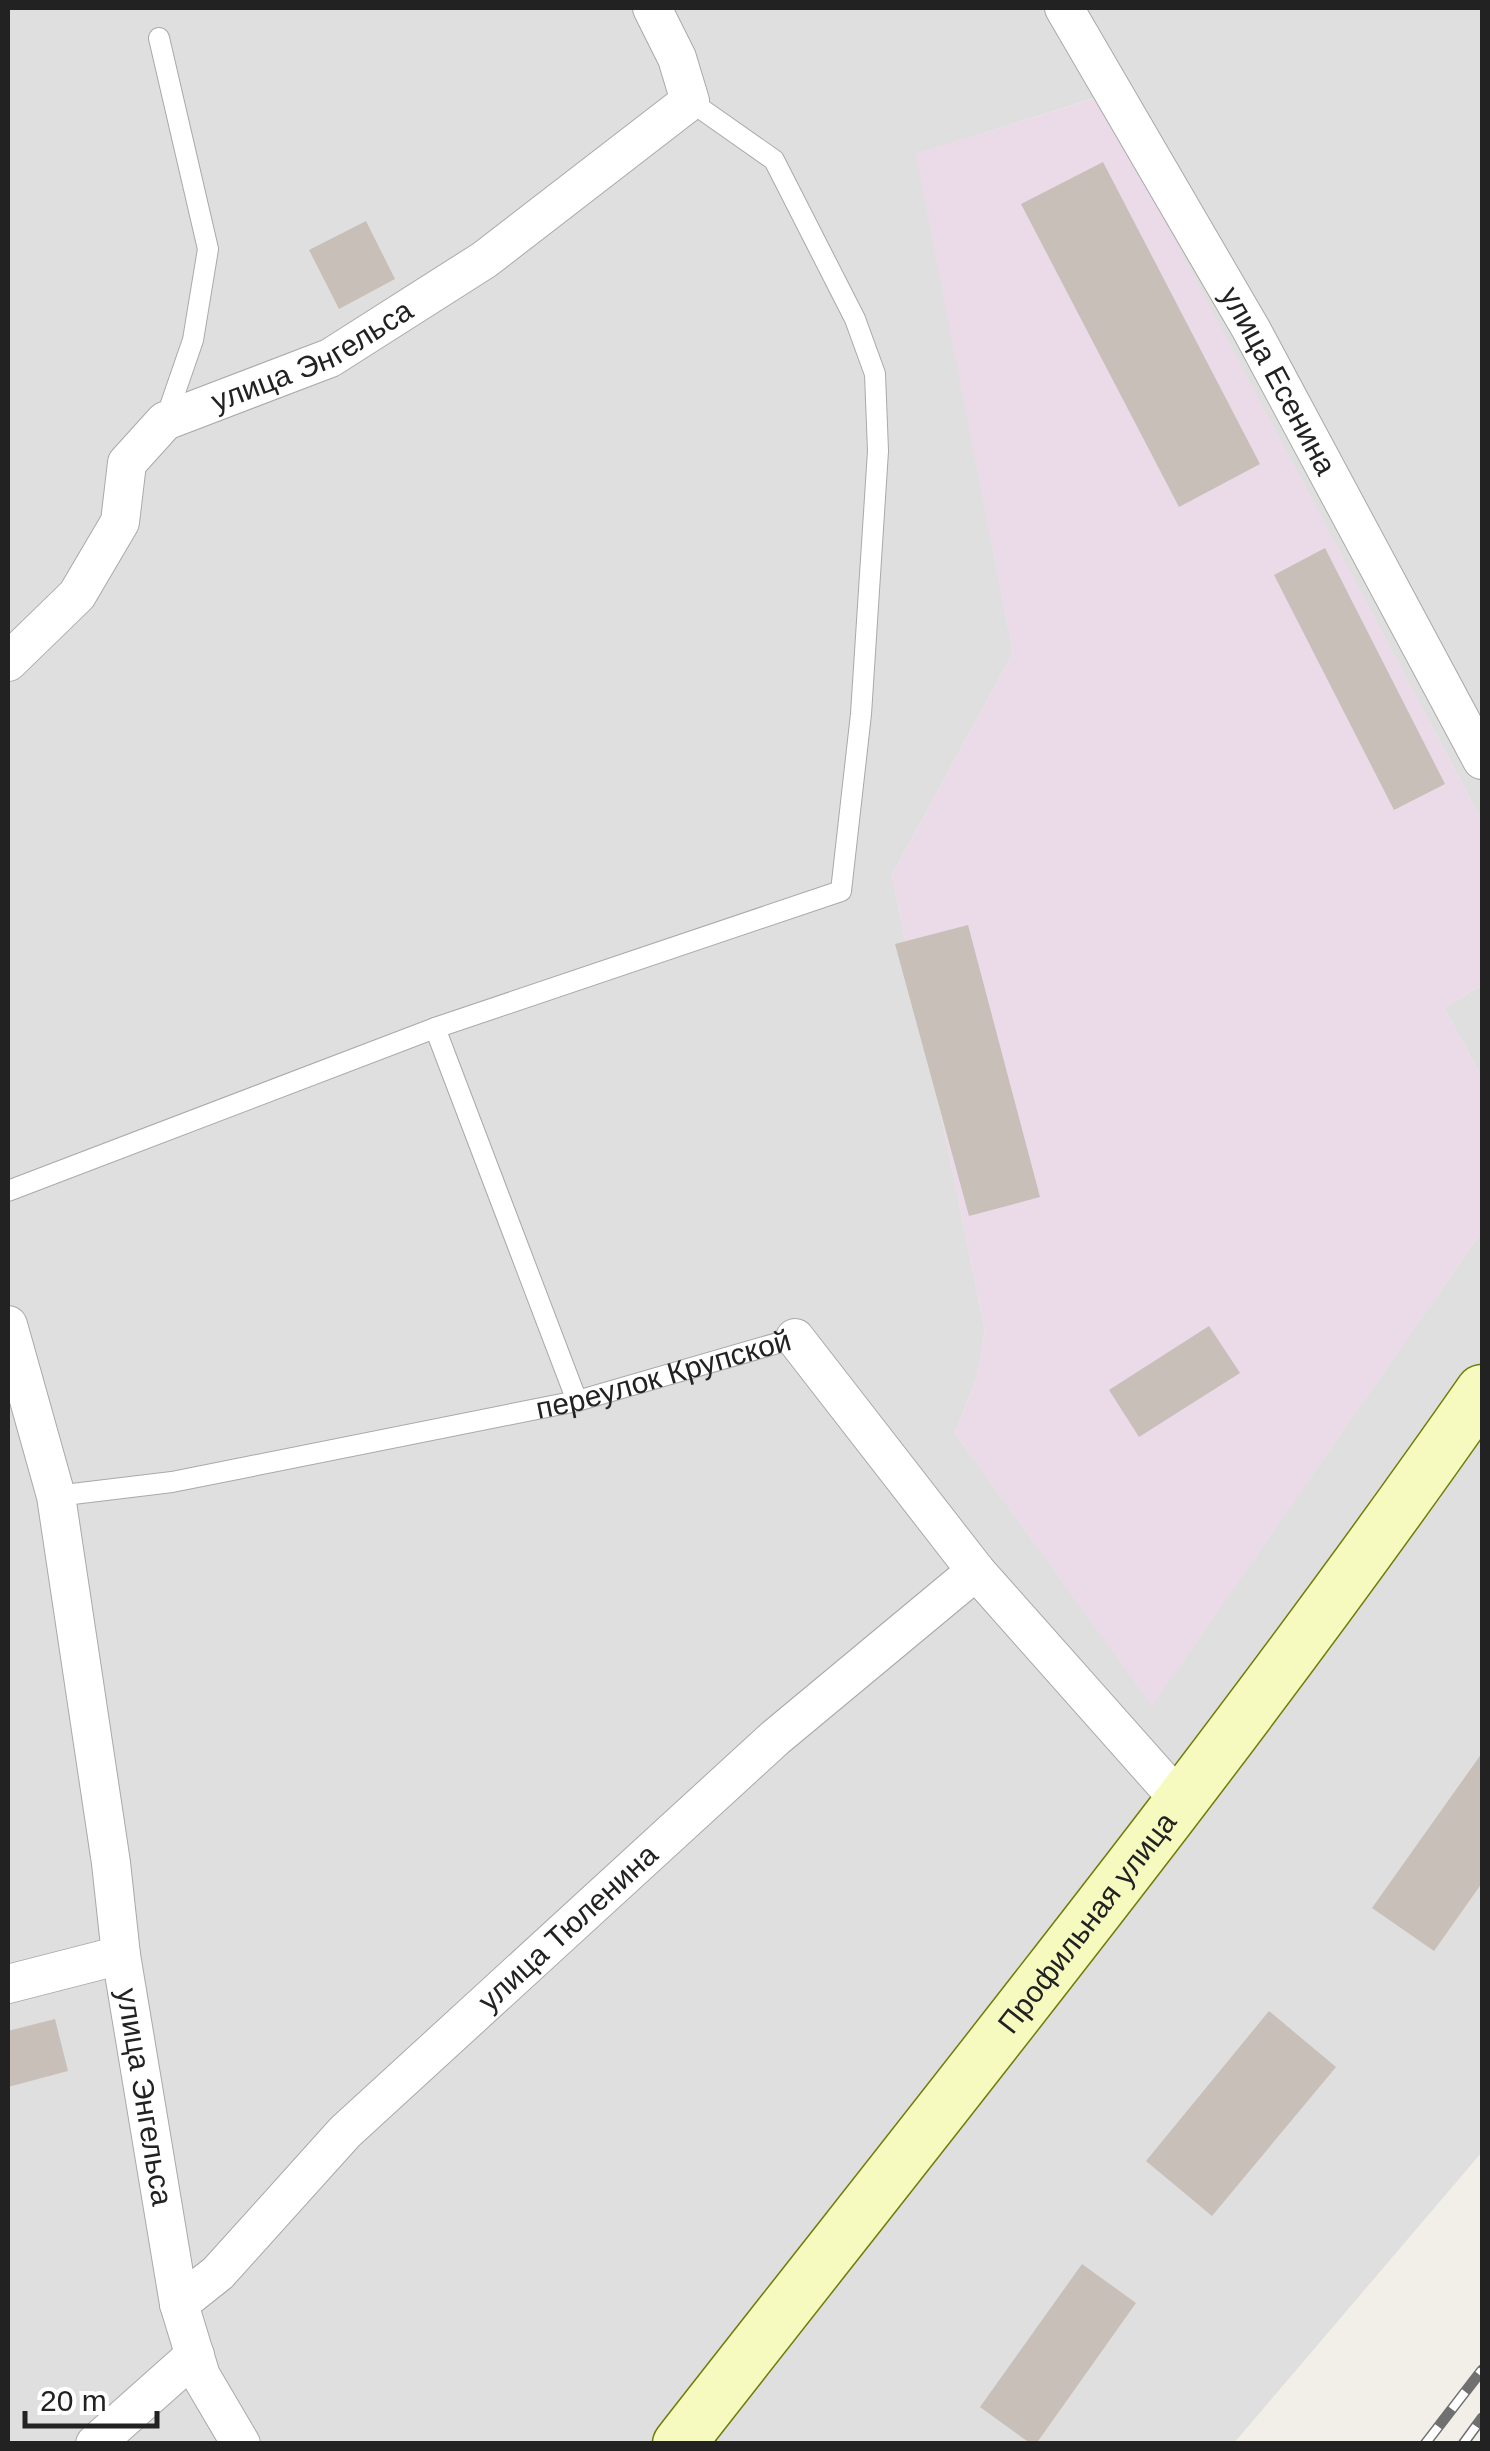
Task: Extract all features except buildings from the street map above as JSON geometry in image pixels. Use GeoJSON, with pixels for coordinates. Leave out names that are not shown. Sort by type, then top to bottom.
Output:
{"type":"FeatureCollection","features":[{"type":"Feature","properties":{"kind":"main road","name":"Профильная улица"},"geometry":{"type":"LineString","coordinates":[[679,2444],[1352,1578],[1482,1392]]}},
{"type":"Feature","properties":{"kind":"street"},"geometry":{"type":"LineString","coordinates":[[652,8],[677,58],[690,101]]}},
{"type":"Feature","properties":{"kind":"street","name":"улица Есенина"},"geometry":{"type":"LineString","coordinates":[[1064,8],[1251,329],[1482,760]]}},
{"type":"Feature","properties":{"kind":"street","name":"улица Энгельса"},"geometry":{"type":"LineString","coordinates":[[8,662],[77,596],[120,522],[127,463],[165,421],[330,358],[484,260],[690,101]]}},
{"type":"Feature","properties":{"kind":"street"},"geometry":{"type":"LineString","coordinates":[[8,1325],[56,1496],[111,1862],[121,1955]]}},
{"type":"Feature","properties":{"kind":"street","name":"переулок Крупской"},"geometry":{"type":"LineString","coordinates":[[795,1338],[976,1571],[1181,1802]]}},
{"type":"Feature","properties":{"kind":"street","name":"улица Тюленина"},"geometry":{"type":"LineString","coordinates":[[179,2304],[218,2273],[345,2132],[775,1738],[976,1571]]}},
{"type":"Feature","properties":{"kind":"street","name":"улица Энгельса"},"geometry":{"type":"LineString","coordinates":[[8,1984],[121,1955],[179,2304],[200,2376],[241,2444]]}},
{"type":"Feature","properties":{"kind":"street"},"geometry":{"type":"LineString","coordinates":[[95,2444],[195,2355]]}},
{"type":"Feature","properties":{"kind":"lane"},"geometry":{"type":"LineString","coordinates":[[158,38],[208,249],[193,340],[165,421]]}},
{"type":"Feature","properties":{"kind":"lane"},"geometry":{"type":"LineString","coordinates":[[8,1191],[435,1028],[841,891],[862,714],[878,450],[875,374],[854,319],[774,160],[690,101]]}},
{"type":"Feature","properties":{"kind":"lane"},"geometry":{"type":"LineString","coordinates":[[435,1028],[576,1402]]}},
{"type":"Feature","properties":{"kind":"lane","name":"переулок Крупской"},"geometry":{"type":"LineString","coordinates":[[56,1496],[172,1482],[576,1402],[795,1338]]}},
{"type":"Feature","properties":{"kind":"shaded area"},"geometry":{"type":"Polygon","coordinates":[[[8,8],[1482,8],[1482,821],[1098,97],[917,154],[1013,653],[892,875],[985,1330],[977,1377],[955,1433],[1152,1705],[1482,1231],[1482,2152],[1234,2443],[8,2444],[8,8]]]}},
{"type":"Feature","properties":{"kind":"shaded area"},"geometry":{"type":"Polygon","coordinates":[[[1099,97],[1482,821],[1482,985],[1444,1008],[1482,1078],[1482,1231],[1152,1706],[955,1433],[977,1377],[985,1330],[892,875],[1013,653],[916,154],[1099,97]]]}},
{"type":"Feature","properties":{"kind":"shaded area"},"geometry":{"type":"Polygon","coordinates":[[[1482,985],[1482,1078],[1444,1008],[1482,985]]]}},
{"type":"Feature","properties":{"kind":"railway"},"geometry":{"type":"LineString","coordinates":[[1425,2444],[1482,2370]]}},
{"type":"Feature","properties":{"kind":"railway"},"geometry":{"type":"LineString","coordinates":[[1463,2444],[1482,2418]]}}]}
